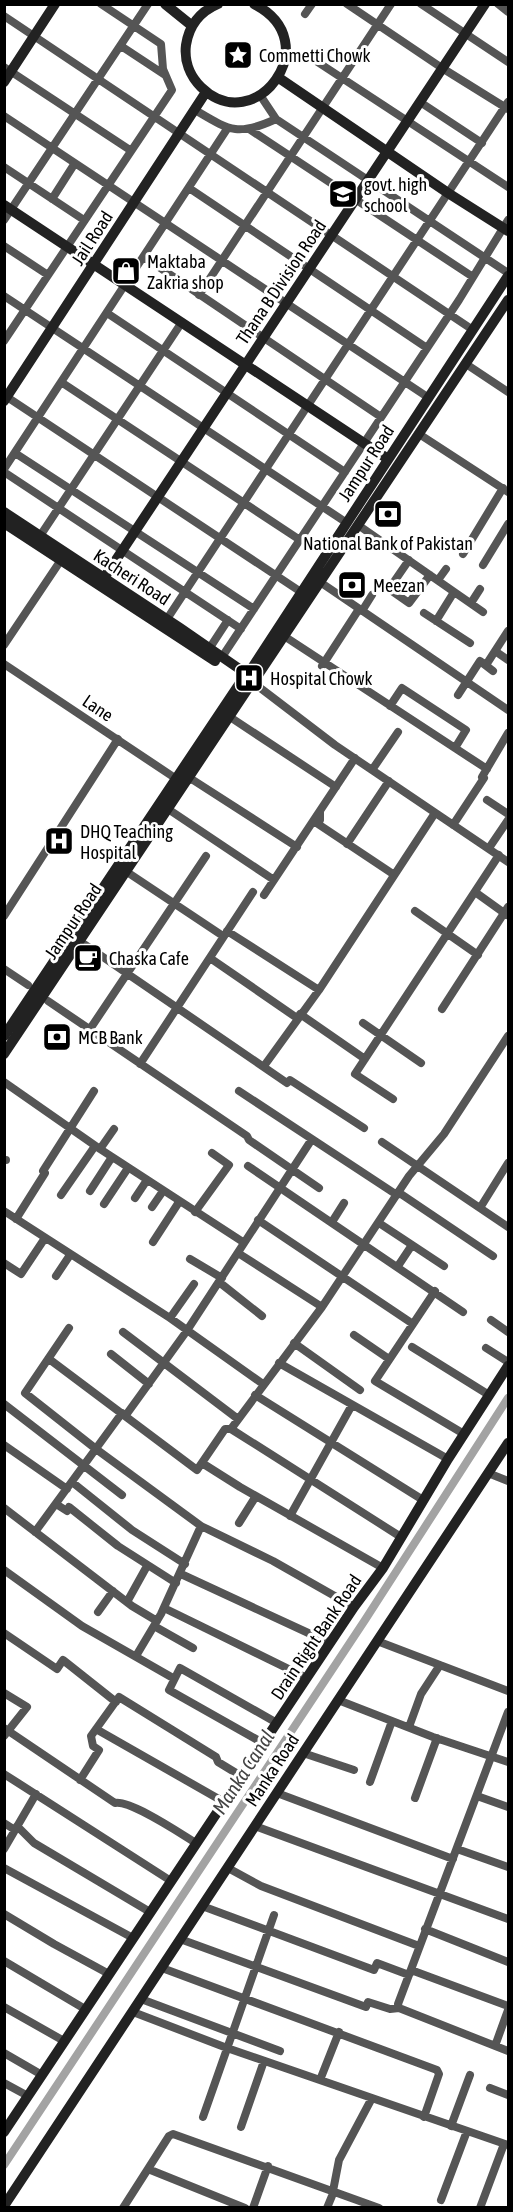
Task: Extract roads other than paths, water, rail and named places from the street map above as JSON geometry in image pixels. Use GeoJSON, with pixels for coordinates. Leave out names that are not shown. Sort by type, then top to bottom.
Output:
{"type":"FeatureCollection","features":[{"type":"Feature","properties":{"kind":"main road"},"geometry":{"type":"LineString","coordinates":[[4,82],[8,69],[35,36],[55,4]]}},
{"type":"Feature","properties":{"kind":"main road"},"geometry":{"type":"LineString","coordinates":[[165,4],[191,25]]}},
{"type":"Feature","properties":{"kind":"main road"},"geometry":{"type":"LineString","coordinates":[[218,4],[203,13],[191,25],[185,53],[188,68],[195,81],[206,92],[221,100],[238,102],[268,90],[279,78],[286,61],[286,43],[280,26],[262,6]]}},
{"type":"Feature","properties":{"kind":"main road","name":"Thana B Division Road"},"geometry":{"type":"LineString","coordinates":[[104,578],[485,4]]}},
{"type":"Feature","properties":{"kind":"main road"},"geometry":{"type":"LineString","coordinates":[[279,78],[448,193],[507,226]]}},
{"type":"Feature","properties":{"kind":"main road","name":"Jail Road"},"geometry":{"type":"LineString","coordinates":[[5,397],[95,264],[206,92]]}},
{"type":"Feature","properties":{"kind":"main road"},"geometry":{"type":"LineString","coordinates":[[8,207],[388,459]]}},
{"type":"Feature","properties":{"kind":"main road","name":"Jampur Road"},"geometry":{"type":"LineString","coordinates":[[4,1036],[175,778],[248,677],[284,636],[320,582],[388,459],[508,275]]}},
{"type":"Feature","properties":{"kind":"main road","name":"Jampur Road"},"geometry":{"type":"LineString","coordinates":[[4,1054],[188,778],[301,592],[419,434],[508,300]]}},
{"type":"Feature","properties":{"kind":"main road","name":"Kacheri Road"},"geometry":{"type":"LineString","coordinates":[[4,512],[167,619],[248,677]]}},
{"type":"Feature","properties":{"kind":"main road","name":"Kacheri Road"},"geometry":{"type":"LineString","coordinates":[[4,523],[248,677]]}},
{"type":"Feature","properties":{"kind":"main road","name":"Drain Right Bank Road"},"geometry":{"type":"LineString","coordinates":[[5,2129],[306,1678],[383,1568],[508,1364]]}},
{"type":"Feature","properties":{"kind":"main road","name":"Manka Road"},"geometry":{"type":"LineString","coordinates":[[4,2206],[508,1443]]}},
{"type":"Feature","properties":{"kind":"street"},"geometry":{"type":"LineString","coordinates":[[4,341],[172,90],[163,69],[161,44],[101,4]]}},
{"type":"Feature","properties":{"kind":"street"},"geometry":{"type":"LineString","coordinates":[[4,220],[8,207],[28,183],[148,4]]}},
{"type":"Feature","properties":{"kind":"street"},"geometry":{"type":"LineString","coordinates":[[305,14],[312,4]]}},
{"type":"Feature","properties":{"kind":"street"},"geometry":{"type":"LineString","coordinates":[[167,619],[307,405],[508,106],[442,68],[347,4]]}},
{"type":"Feature","properties":{"kind":"street"},"geometry":{"type":"LineString","coordinates":[[199,294],[391,4]]}},
{"type":"Feature","properties":{"kind":"street"},"geometry":{"type":"LineString","coordinates":[[421,4],[508,62]]}},
{"type":"Feature","properties":{"kind":"street"},"geometry":{"type":"LineString","coordinates":[[498,4],[508,12]]}},
{"type":"Feature","properties":{"kind":"street"},"geometry":{"type":"LineString","coordinates":[[4,16],[473,330]]}},
{"type":"Feature","properties":{"kind":"street"},"geometry":{"type":"LineString","coordinates":[[121,46],[166,76]]}},
{"type":"Feature","properties":{"kind":"street"},"geometry":{"type":"LineString","coordinates":[[316,61],[508,187]]}},
{"type":"Feature","properties":{"kind":"street"},"geometry":{"type":"LineString","coordinates":[[8,69],[130,150]]}},
{"type":"Feature","properties":{"kind":"street"},"geometry":{"type":"LineString","coordinates":[[260,95],[276,119],[508,275]]}},
{"type":"Feature","properties":{"kind":"street"},"geometry":{"type":"LineString","coordinates":[[420,102],[482,143]]}},
{"type":"Feature","properties":{"kind":"street"},"geometry":{"type":"LineString","coordinates":[[195,110],[227,129],[249,129],[276,119]]}},
{"type":"Feature","properties":{"kind":"street"},"geometry":{"type":"LineString","coordinates":[[4,116],[429,398]]}},
{"type":"Feature","properties":{"kind":"street"},"geometry":{"type":"LineString","coordinates":[[227,129],[4,471],[241,629]]}},
{"type":"Feature","properties":{"kind":"street"},"geometry":{"type":"LineString","coordinates":[[249,129],[473,277]]}},
{"type":"Feature","properties":{"kind":"street"},"geometry":{"type":"LineString","coordinates":[[52,199],[75,163]]}},
{"type":"Feature","properties":{"kind":"street"},"geometry":{"type":"LineString","coordinates":[[4,167],[84,220]]}},
{"type":"Feature","properties":{"kind":"street"},"geometry":{"type":"LineString","coordinates":[[189,188],[427,348]]}},
{"type":"Feature","properties":{"kind":"street"},"geometry":{"type":"LineString","coordinates":[[222,657],[507,226]]}},
{"type":"Feature","properties":{"kind":"street"},"geometry":{"type":"LineString","coordinates":[[4,246],[48,275]]}},
{"type":"Feature","properties":{"kind":"street"},"geometry":{"type":"LineString","coordinates":[[144,257],[381,417]]}},
{"type":"Feature","properties":{"kind":"street"},"geometry":{"type":"LineString","coordinates":[[4,296],[265,470],[409,560],[483,612]]}},
{"type":"Feature","properties":{"kind":"street"},"geometry":{"type":"LineString","coordinates":[[107,313],[345,472]]}},
{"type":"Feature","properties":{"kind":"street"},"geometry":{"type":"LineString","coordinates":[[40,536],[182,322]]}},
{"type":"Feature","properties":{"kind":"street"},"geometry":{"type":"LineString","coordinates":[[466,364],[508,392]]}},
{"type":"Feature","properties":{"kind":"street"},"geometry":{"type":"LineString","coordinates":[[62,382],[300,540]]}},
{"type":"Feature","properties":{"kind":"street"},"geometry":{"type":"LineString","coordinates":[[5,397],[301,592]]}},
{"type":"Feature","properties":{"kind":"street"},"geometry":{"type":"LineString","coordinates":[[419,434],[506,490],[463,554]]}},
{"type":"Feature","properties":{"kind":"street"},"geometry":{"type":"LineString","coordinates":[[15,453],[254,609]]}},
{"type":"Feature","properties":{"kind":"street"},"geometry":{"type":"LineString","coordinates":[[483,565],[508,524]]}},
{"type":"Feature","properties":{"kind":"street"},"geometry":{"type":"LineString","coordinates":[[4,645],[61,560]]}},
{"type":"Feature","properties":{"kind":"street"},"geometry":{"type":"LineString","coordinates":[[409,560],[389,589],[409,603],[430,575]]}},
{"type":"Feature","properties":{"kind":"street"},"geometry":{"type":"LineString","coordinates":[[438,580],[446,569]]}},
{"type":"Feature","properties":{"kind":"street"},"geometry":{"type":"LineString","coordinates":[[320,582],[508,710]]}},
{"type":"Feature","properties":{"kind":"street"},"geometry":{"type":"LineString","coordinates":[[471,603],[480,589]]}},
{"type":"Feature","properties":{"kind":"street"},"geometry":{"type":"LineString","coordinates":[[436,621],[454,592]]}},
{"type":"Feature","properties":{"kind":"street"},"geometry":{"type":"LineString","coordinates":[[323,665],[372,595]]}},
{"type":"Feature","properties":{"kind":"street"},"geometry":{"type":"LineString","coordinates":[[424,613],[470,643]]}},
{"type":"Feature","properties":{"kind":"street"},"geometry":{"type":"LineString","coordinates":[[209,649],[228,620]]}},
{"type":"Feature","properties":{"kind":"street"},"geometry":{"type":"LineString","coordinates":[[458,695],[480,662],[489,668],[495,651],[508,631]]}},
{"type":"Feature","properties":{"kind":"street"},"geometry":{"type":"LineString","coordinates":[[284,636],[323,665],[487,769]]}},
{"type":"Feature","properties":{"kind":"street"},"geometry":{"type":"LineString","coordinates":[[495,651],[508,660]]}},
{"type":"Feature","properties":{"kind":"street","name":"Lane"},"geometry":{"type":"LineString","coordinates":[[4,664],[175,778]]}},
{"type":"Feature","properties":{"kind":"street"},"geometry":{"type":"LineString","coordinates":[[248,677],[335,746],[508,862]]}},
{"type":"Feature","properties":{"kind":"street"},"geometry":{"type":"LineString","coordinates":[[390,706],[402,688],[466,730],[455,748]]}},
{"type":"Feature","properties":{"kind":"street"},"geometry":{"type":"LineString","coordinates":[[233,719],[336,787]]}},
{"type":"Feature","properties":{"kind":"street"},"geometry":{"type":"LineString","coordinates":[[372,770],[398,732]]}},
{"type":"Feature","properties":{"kind":"street"},"geometry":{"type":"LineString","coordinates":[[453,825],[484,778],[482,777],[508,733]]}},
{"type":"Feature","properties":{"kind":"street"},"geometry":{"type":"LineString","coordinates":[[4,916],[118,739]]}},
{"type":"Feature","properties":{"kind":"street"},"geometry":{"type":"LineString","coordinates":[[264,895],[355,758]]}},
{"type":"Feature","properties":{"kind":"street"},"geometry":{"type":"LineString","coordinates":[[175,778],[188,778],[297,847]]}},
{"type":"Feature","properties":{"kind":"street"},"geometry":{"type":"LineString","coordinates":[[347,844],[389,781]]}},
{"type":"Feature","properties":{"kind":"street"},"geometry":{"type":"LineString","coordinates":[[487,800],[508,814]]}},
{"type":"Feature","properties":{"kind":"street"},"geometry":{"type":"LineString","coordinates":[[168,809],[274,880]]}},
{"type":"Feature","properties":{"kind":"street"},"geometry":{"type":"LineString","coordinates":[[320,811],[318,824],[393,874]]}},
{"type":"Feature","properties":{"kind":"street"},"geometry":{"type":"LineString","coordinates":[[264,1066],[319,990],[435,813]]}},
{"type":"Feature","properties":{"kind":"street"},"geometry":{"type":"LineString","coordinates":[[489,848],[508,820]]}},
{"type":"Feature","properties":{"kind":"street"},"geometry":{"type":"LineString","coordinates":[[393,1099],[355,1074],[499,855]]}},
{"type":"Feature","properties":{"kind":"street"},"geometry":{"type":"LineString","coordinates":[[90,1029],[206,856]]}},
{"type":"Feature","properties":{"kind":"street"},"geometry":{"type":"LineString","coordinates":[[130,874],[174,904],[319,990]]}},
{"type":"Feature","properties":{"kind":"street"},"geometry":{"type":"LineString","coordinates":[[442,1009],[507,912],[476,891]]}},
{"type":"Feature","properties":{"kind":"street"},"geometry":{"type":"LineString","coordinates":[[140,1064],[253,892]]}},
{"type":"Feature","properties":{"kind":"street"},"geometry":{"type":"LineString","coordinates":[[414,911],[478,955]]}},
{"type":"Feature","properties":{"kind":"street"},"geometry":{"type":"LineString","coordinates":[[84,944],[287,1083],[290,1080],[364,1128]]}},
{"type":"Feature","properties":{"kind":"street"},"geometry":{"type":"LineString","coordinates":[[210,958],[365,1059]]}},
{"type":"Feature","properties":{"kind":"street"},"geometry":{"type":"LineString","coordinates":[[4,969],[28,985]]}},
{"type":"Feature","properties":{"kind":"street"},"geometry":{"type":"LineString","coordinates":[[48,1001],[247,1136],[249,1140],[319,1188]]}},
{"type":"Feature","properties":{"kind":"street"},"geometry":{"type":"LineString","coordinates":[[363,1023],[421,1063]]}},
{"type":"Feature","properties":{"kind":"street"},"geometry":{"type":"LineString","coordinates":[[231,1429],[322,1307],[398,1193],[444,1134],[508,1036]]}},
{"type":"Feature","properties":{"kind":"street"},"geometry":{"type":"LineString","coordinates":[[4,1082],[98,1148],[243,1242]]}},
{"type":"Feature","properties":{"kind":"street"},"geometry":{"type":"LineString","coordinates":[[16,1218],[94,1091]]}},
{"type":"Feature","properties":{"kind":"street"},"geometry":{"type":"LineString","coordinates":[[239,1091],[494,1256]]}},
{"type":"Feature","properties":{"kind":"street"},"geometry":{"type":"LineString","coordinates":[[61,1195],[114,1129]]}},
{"type":"Feature","properties":{"kind":"street"},"geometry":{"type":"LineString","coordinates":[[35,1532],[96,1449],[164,1364],[312,1139]]}},
{"type":"Feature","properties":{"kind":"street"},"geometry":{"type":"LineString","coordinates":[[382,1142],[508,1227]]}},
{"type":"Feature","properties":{"kind":"street"},"geometry":{"type":"LineString","coordinates":[[195,1212],[228,1164],[212,1153]]}},
{"type":"Feature","properties":{"kind":"street"},"geometry":{"type":"LineString","coordinates":[[90,1191],[112,1157]]}},
{"type":"Feature","properties":{"kind":"street"},"geometry":{"type":"LineString","coordinates":[[480,1208],[508,1162]]}},
{"type":"Feature","properties":{"kind":"street"},"geometry":{"type":"LineString","coordinates":[[248,1166],[463,1312]]}},
{"type":"Feature","properties":{"kind":"street"},"geometry":{"type":"LineString","coordinates":[[104,1204],[128,1168]]}},
{"type":"Feature","properties":{"kind":"street"},"geometry":{"type":"LineString","coordinates":[[135,1198],[147,1180]]}},
{"type":"Feature","properties":{"kind":"street"},"geometry":{"type":"LineString","coordinates":[[152,1207],[163,1191]]}},
{"type":"Feature","properties":{"kind":"street"},"geometry":{"type":"LineString","coordinates":[[153,1242],[179,1202]]}},
{"type":"Feature","properties":{"kind":"street"},"geometry":{"type":"LineString","coordinates":[[332,1222],[344,1203]]}},
{"type":"Feature","properties":{"kind":"street"},"geometry":{"type":"LineString","coordinates":[[4,1211],[170,1318],[186,1332],[263,1384]]}},
{"type":"Feature","properties":{"kind":"street"},"geometry":{"type":"LineString","coordinates":[[258,1220],[413,1324]]}},
{"type":"Feature","properties":{"kind":"street"},"geometry":{"type":"LineString","coordinates":[[379,1223],[444,1266]]}},
{"type":"Feature","properties":{"kind":"street"},"geometry":{"type":"LineString","coordinates":[[4,1263],[21,1274],[45,1238]]}},
{"type":"Feature","properties":{"kind":"street"},"geometry":{"type":"LineString","coordinates":[[398,1266],[412,1245]]}},
{"type":"Feature","properties":{"kind":"street"},"geometry":{"type":"LineString","coordinates":[[238,1253],[322,1307]]}},
{"type":"Feature","properties":{"kind":"street"},"geometry":{"type":"LineString","coordinates":[[56,1276],[70,1255]]}},
{"type":"Feature","properties":{"kind":"street"},"geometry":{"type":"LineString","coordinates":[[190,1259],[220,1280],[262,1316]]}},
{"type":"Feature","properties":{"kind":"street"},"geometry":{"type":"LineString","coordinates":[[170,1318],[194,1284]]}},
{"type":"Feature","properties":{"kind":"street"},"geometry":{"type":"LineString","coordinates":[[435,1292],[375,1381],[464,1434]]}},
{"type":"Feature","properties":{"kind":"street"},"geometry":{"type":"LineString","coordinates":[[490,1320],[508,1332]]}},
{"type":"Feature","properties":{"kind":"street"},"geometry":{"type":"LineString","coordinates":[[69,1328],[25,1393],[96,1449],[201,1526],[273,1561],[354,1607]]}},
{"type":"Feature","properties":{"kind":"street"},"geometry":{"type":"LineString","coordinates":[[123,1332],[238,1419]]}},
{"type":"Feature","properties":{"kind":"street"},"geometry":{"type":"LineString","coordinates":[[354,1335],[389,1359]]}},
{"type":"Feature","properties":{"kind":"street"},"geometry":{"type":"LineString","coordinates":[[294,1343],[360,1390]]}},
{"type":"Feature","properties":{"kind":"street"},"geometry":{"type":"LineString","coordinates":[[412,1347],[489,1395]]}},
{"type":"Feature","properties":{"kind":"street"},"geometry":{"type":"LineString","coordinates":[[486,1348],[508,1364]]}},
{"type":"Feature","properties":{"kind":"street"},"geometry":{"type":"LineString","coordinates":[[111,1354],[149,1384]]}},
{"type":"Feature","properties":{"kind":"street"},"geometry":{"type":"LineString","coordinates":[[49,1359],[197,1470],[225,1429],[231,1429],[401,1537]]}},
{"type":"Feature","properties":{"kind":"street"},"geometry":{"type":"LineString","coordinates":[[279,1363],[448,1459]]}},
{"type":"Feature","properties":{"kind":"street"},"geometry":{"type":"LineString","coordinates":[[255,1395],[423,1500]]}},
{"type":"Feature","properties":{"kind":"street"},"geometry":{"type":"LineString","coordinates":[[4,1404],[122,1495]]}},
{"type":"Feature","properties":{"kind":"street"},"geometry":{"type":"LineString","coordinates":[[290,1515],[352,1405]]}},
{"type":"Feature","properties":{"kind":"street"},"geometry":{"type":"LineString","coordinates":[[4,1445],[185,1564]]}},
{"type":"Feature","properties":{"kind":"street"},"geometry":{"type":"LineString","coordinates":[[202,1462],[256,1496],[383,1568]]}},
{"type":"Feature","properties":{"kind":"street"},"geometry":{"type":"LineString","coordinates":[[488,1473],[508,1481]]}},
{"type":"Feature","properties":{"kind":"street"},"geometry":{"type":"LineString","coordinates":[[239,1523],[256,1496]]}},
{"type":"Feature","properties":{"kind":"street"},"geometry":{"type":"LineString","coordinates":[[56,1504],[67,1511],[69,1507],[147,1566],[176,1583]]}},
{"type":"Feature","properties":{"kind":"street"},"geometry":{"type":"LineString","coordinates":[[4,1508],[155,1623],[193,1648]]}},
{"type":"Feature","properties":{"kind":"street"},"geometry":{"type":"LineString","coordinates":[[136,1656],[164,1608],[201,1526]]}},
{"type":"Feature","properties":{"kind":"street"},"geometry":{"type":"LineString","coordinates":[[127,1602],[147,1566]]}},
{"type":"Feature","properties":{"kind":"street"},"geometry":{"type":"LineString","coordinates":[[4,1570],[82,1626],[173,1678]]}},
{"type":"Feature","properties":{"kind":"street"},"geometry":{"type":"LineString","coordinates":[[180,1574],[330,1643]]}},
{"type":"Feature","properties":{"kind":"street"},"geometry":{"type":"LineString","coordinates":[[98,1612],[113,1591]]}},
{"type":"Feature","properties":{"kind":"street"},"geometry":{"type":"LineString","coordinates":[[164,1608],[306,1678]]}},
{"type":"Feature","properties":{"kind":"street"},"geometry":{"type":"LineString","coordinates":[[4,1633],[57,1669],[63,1660],[116,1702]]}},
{"type":"Feature","properties":{"kind":"street"},"geometry":{"type":"LineString","coordinates":[[377,1641],[508,1691]]}},
{"type":"Feature","properties":{"kind":"street"},"geometry":{"type":"LineString","coordinates":[[409,1727],[421,1694],[440,1665]]}},
{"type":"Feature","properties":{"kind":"street"},"geometry":{"type":"LineString","coordinates":[[264,1743],[169,1690],[173,1678],[180,1668],[277,1723]]}},
{"type":"Feature","properties":{"kind":"street"},"geometry":{"type":"LineString","coordinates":[[4,1693],[27,1707],[6,1732],[115,1803],[120,1802],[139,1810],[196,1843]]}},
{"type":"Feature","properties":{"kind":"street"},"geometry":{"type":"LineString","coordinates":[[80,1780],[99,1750],[91,1743],[91,1736],[119,1697],[216,1756],[218,1762],[241,1776]]}},
{"type":"Feature","properties":{"kind":"street"},"geometry":{"type":"LineString","coordinates":[[338,1700],[508,1762]]}},
{"type":"Feature","properties":{"kind":"street"},"geometry":{"type":"LineString","coordinates":[[399,2008],[398,2004],[425,1929],[508,1712]]}},
{"type":"Feature","properties":{"kind":"street"},"geometry":{"type":"LineString","coordinates":[[370,1782],[392,1721]]}},
{"type":"Feature","properties":{"kind":"street"},"geometry":{"type":"LineString","coordinates":[[96,1729],[224,1802]]}},
{"type":"Feature","properties":{"kind":"street"},"geometry":{"type":"LineString","coordinates":[[415,1798],[437,1738]]}},
{"type":"Feature","properties":{"kind":"street"},"geometry":{"type":"LineString","coordinates":[[303,1753],[354,1770]]}},
{"type":"Feature","properties":{"kind":"street"},"geometry":{"type":"LineString","coordinates":[[4,1774],[171,1881]]}},
{"type":"Feature","properties":{"kind":"street"},"geometry":{"type":"LineString","coordinates":[[277,1793],[453,1859]]}},
{"type":"Feature","properties":{"kind":"street"},"geometry":{"type":"LineString","coordinates":[[5,1848],[36,1794]]}},
{"type":"Feature","properties":{"kind":"street"},"geometry":{"type":"LineString","coordinates":[[477,1796],[508,1807]]}},
{"type":"Feature","properties":{"kind":"street"},"geometry":{"type":"LineString","coordinates":[[4,1823],[16,1828],[34,1843],[150,1912]]}},
{"type":"Feature","properties":{"kind":"street"},"geometry":{"type":"LineString","coordinates":[[255,1826],[508,1919]]}},
{"type":"Feature","properties":{"kind":"street"},"geometry":{"type":"LineString","coordinates":[[457,1849],[508,1867]]}},
{"type":"Feature","properties":{"kind":"street"},"geometry":{"type":"LineString","coordinates":[[4,1868],[133,1938]]}},
{"type":"Feature","properties":{"kind":"street"},"geometry":{"type":"LineString","coordinates":[[228,1868],[261,1886],[419,1946]]}},
{"type":"Feature","properties":{"kind":"street"},"geometry":{"type":"LineString","coordinates":[[202,1906],[374,1970],[377,1963],[410,1972],[508,2008],[495,2046]]}},
{"type":"Feature","properties":{"kind":"street"},"geometry":{"type":"LineString","coordinates":[[4,1914],[109,1974]]}},
{"type":"Feature","properties":{"kind":"street"},"geometry":{"type":"LineString","coordinates":[[203,2117],[274,1915]]}},
{"type":"Feature","properties":{"kind":"street"},"geometry":{"type":"LineString","coordinates":[[425,1929],[508,1962]]}},
{"type":"Feature","properties":{"kind":"street"},"geometry":{"type":"LineString","coordinates":[[180,1940],[366,2007],[368,2002],[390,2009],[399,2008],[508,2051]]}},
{"type":"Feature","properties":{"kind":"street"},"geometry":{"type":"LineString","coordinates":[[4,1961],[85,2009]]}},
{"type":"Feature","properties":{"kind":"street"},"geometry":{"type":"LineString","coordinates":[[162,1968],[439,2071],[424,2117]]}},
{"type":"Feature","properties":{"kind":"street"},"geometry":{"type":"LineString","coordinates":[[141,1999],[280,2051]]}},
{"type":"Feature","properties":{"kind":"street"},"geometry":{"type":"LineString","coordinates":[[4,2007],[64,2041]]}},
{"type":"Feature","properties":{"kind":"street"},"geometry":{"type":"LineString","coordinates":[[133,2012],[227,2048],[506,2145],[480,2208]]}},
{"type":"Feature","properties":{"kind":"street"},"geometry":{"type":"LineString","coordinates":[[320,2080],[339,2032]]}},
{"type":"Feature","properties":{"kind":"street"},"geometry":{"type":"LineString","coordinates":[[4,2053],[42,2075]]}},
{"type":"Feature","properties":{"kind":"street"},"geometry":{"type":"LineString","coordinates":[[241,2127],[264,2061]]}},
{"type":"Feature","properties":{"kind":"street"},"geometry":{"type":"LineString","coordinates":[[450,2126],[470,2075]]}},
{"type":"Feature","properties":{"kind":"street"},"geometry":{"type":"LineString","coordinates":[[4,2083],[28,2096]]}},
{"type":"Feature","properties":{"kind":"street"},"geometry":{"type":"LineString","coordinates":[[490,2088],[508,2095]]}},
{"type":"Feature","properties":{"kind":"street"},"geometry":{"type":"LineString","coordinates":[[327,2208],[339,2160],[372,2098]]}},
{"type":"Feature","properties":{"kind":"street"},"geometry":{"type":"LineString","coordinates":[[441,2200],[467,2131]]}},
{"type":"Feature","properties":{"kind":"street"},"geometry":{"type":"LineString","coordinates":[[125,2207],[169,2136],[173,2134],[268,2166],[379,2208]]}},
{"type":"Feature","properties":{"kind":"street"},"geometry":{"type":"LineString","coordinates":[[253,2208],[268,2166]]}},
{"type":"Feature","properties":{"kind":"street"},"geometry":{"type":"LineString","coordinates":[[148,2169],[245,2208]]}},
{"type":"Feature","properties":{"kind":"waterway","name":"Manka Canal"},"geometry":{"type":"LineString","coordinates":[[4,2165],[365,1620],[508,1398]]}},
{"type":"Feature","properties":{"kind":"place","name":"Commetti Chowk"},"geometry":{"type":"Point","coordinates":[238,55]}},
{"type":"Feature","properties":{"kind":"place","name":"govt. high school"},"geometry":{"type":"Point","coordinates":[343,194]}},
{"type":"Feature","properties":{"kind":"place","name":"Maktaba Zakria shop"},"geometry":{"type":"Point","coordinates":[126,271]}},
{"type":"Feature","properties":{"kind":"place","name":"National Bank of Pakistan"},"geometry":{"type":"Point","coordinates":[388,514]}},
{"type":"Feature","properties":{"kind":"place","name":"Meezan"},"geometry":{"type":"Point","coordinates":[352,585]}},
{"type":"Feature","properties":{"kind":"place","name":"Hospital Chowk"},"geometry":{"type":"Point","coordinates":[249,678]}},
{"type":"Feature","properties":{"kind":"place","name":"DHQ Teaching Hospital"},"geometry":{"type":"Point","coordinates":[59,841]}},
{"type":"Feature","properties":{"kind":"place","name":"Chaska Cafe"},"geometry":{"type":"Point","coordinates":[88,958]}},
{"type":"Feature","properties":{"kind":"place","name":"MCB Bank"},"geometry":{"type":"Point","coordinates":[57,1037]}}]}
